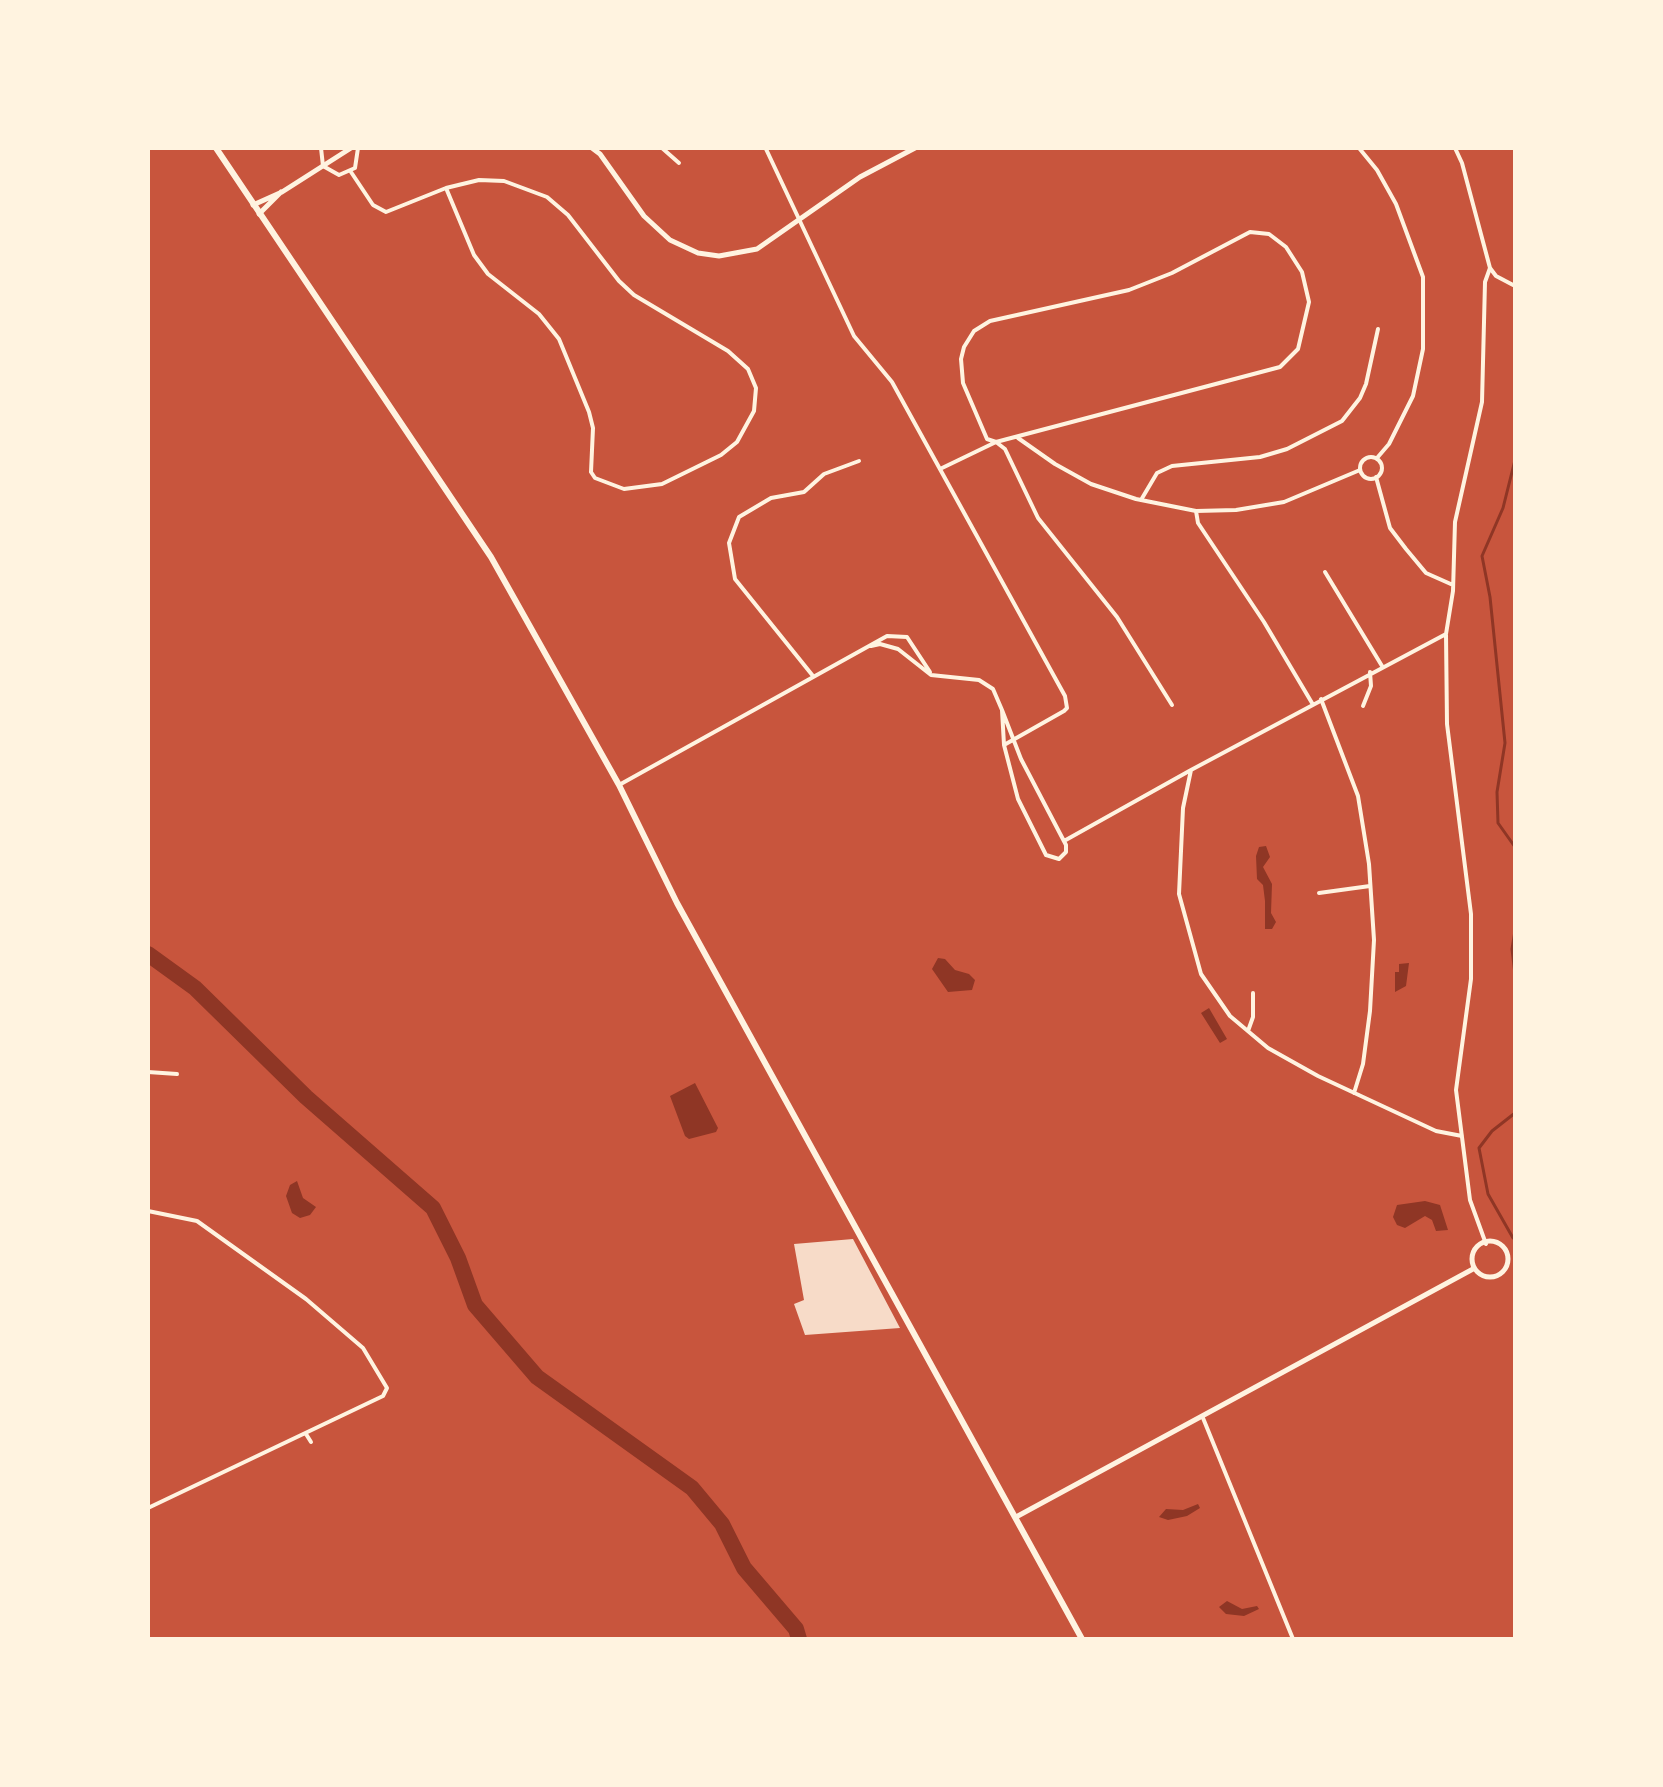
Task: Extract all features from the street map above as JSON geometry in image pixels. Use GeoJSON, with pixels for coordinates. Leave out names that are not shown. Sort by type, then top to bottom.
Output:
{"type":"FeatureCollection","features":[{"type":"Feature","properties":{"kind":"main road"},"geometry":{"type":"LineString","coordinates":[[216,148],[491,557],[619,785],[677,903],[1082,1639]]}},
{"type":"Feature","properties":{"kind":"street"},"geometry":{"type":"LineString","coordinates":[[321,148],[323,166],[332,174],[351,172],[358,163],[358,148]]}},
{"type":"Feature","properties":{"kind":"street"},"geometry":{"type":"LineString","coordinates":[[253,205],[282,192],[351,148]]}},
{"type":"Feature","properties":{"kind":"street"},"geometry":{"type":"LineString","coordinates":[[592,148],[600,154],[644,216],[670,240],[698,253],[719,256],[757,249],[860,177],[915,148]]}},
{"type":"Feature","properties":{"kind":"street"},"geometry":{"type":"LineString","coordinates":[[662,148],[679,163]]}},
{"type":"Feature","properties":{"kind":"street"},"geometry":{"type":"LineString","coordinates":[[1359,148],[1377,170],[1396,204],[1423,277],[1423,349],[1413,396],[1389,444],[1377,458],[1363,460],[1360,470]]}},
{"type":"Feature","properties":{"kind":"street"},"geometry":{"type":"LineString","coordinates":[[1455,148],[1462,163],[1490,268],[1496,276],[1514,285]]}},
{"type":"Feature","properties":{"kind":"street"},"geometry":{"type":"LineString","coordinates":[[766,149],[854,336],[892,382],[1065,696],[1067,708],[1004,745]]}},
{"type":"Feature","properties":{"kind":"street"},"geometry":{"type":"LineString","coordinates":[[351,172],[373,205],[386,212],[446,188],[479,180],[504,181],[547,197],[568,215],[634,295],[740,359],[753,379],[755,402],[748,427],[737,442],[721,455],[662,484],[624,489],[595,478],[591,472],[593,428],[589,412],[559,339],[539,314],[488,274],[474,255],[446,188]]}},
{"type":"Feature","properties":{"kind":"street"},"geometry":{"type":"LineString","coordinates":[[259,214],[282,192]]}},
{"type":"Feature","properties":{"kind":"street"},"geometry":{"type":"LineString","coordinates":[[940,469],[996,442],[1280,367],[1298,349],[1309,302],[1308,286],[1297,259],[1269,234],[1250,232],[1172,273],[1129,290],[990,321],[967,340],[961,371],[987,439],[996,442],[1012,460],[1038,518],[1117,617],[1172,705]]}},
{"type":"Feature","properties":{"kind":"street"},"geometry":{"type":"LineString","coordinates":[[1486,1244],[1470,1200],[1456,1090],[1471,979],[1471,914],[1447,724],[1446,634],[1453,585],[1455,522],[1482,402],[1485,282],[1490,268]]}},
{"type":"Feature","properties":{"kind":"street"},"geometry":{"type":"LineString","coordinates":[[1141,500],[1157,473],[1172,466],[1260,457],[1287,449],[1342,421],[1360,398],[1366,384],[1378,329]]}},
{"type":"Feature","properties":{"kind":"street"},"geometry":{"type":"LineString","coordinates":[[1018,438],[1091,484],[1141,500],[1196,511],[1236,510],[1284,502],[1360,470]]}},
{"type":"Feature","properties":{"kind":"street"},"geometry":{"type":"LineString","coordinates":[[1377,458],[1382,468],[1376,477],[1390,528],[1426,573],[1453,585]]}},
{"type":"Feature","properties":{"kind":"street"},"geometry":{"type":"LineString","coordinates":[[813,676],[735,579],[729,543],[739,517],[771,498],[804,492],[824,474],[859,461]]}},
{"type":"Feature","properties":{"kind":"street"},"geometry":{"type":"LineString","coordinates":[[1360,470],[1367,478],[1376,477]]}},
{"type":"Feature","properties":{"kind":"street"},"geometry":{"type":"LineString","coordinates":[[1196,511],[1198,523],[1264,622],[1312,704]]}},
{"type":"Feature","properties":{"kind":"street"},"geometry":{"type":"LineString","coordinates":[[1325,572],[1382,666]]}},
{"type":"Feature","properties":{"kind":"street"},"geometry":{"type":"LineString","coordinates":[[1064,841],[1370,672],[1446,634]]}},
{"type":"Feature","properties":{"kind":"street"},"geometry":{"type":"LineString","coordinates":[[619,785],[887,636],[907,637],[931,675]]}},
{"type":"Feature","properties":{"kind":"street"},"geometry":{"type":"LineString","coordinates":[[871,646],[880,644],[898,649],[931,675],[988,683],[1002,710],[1014,740],[1067,848],[1062,858],[1052,859],[1046,855],[1018,799],[1004,745],[1002,710]]}},
{"type":"Feature","properties":{"kind":"street"},"geometry":{"type":"LineString","coordinates":[[1363,706],[1371,686],[1370,672]]}},
{"type":"Feature","properties":{"kind":"street"},"geometry":{"type":"LineString","coordinates":[[1321,699],[1358,796],[1370,886],[1374,940],[1370,1011],[1363,1064],[1354,1093]]}},
{"type":"Feature","properties":{"kind":"street"},"geometry":{"type":"LineString","coordinates":[[1191,770],[1185,791],[1179,854],[1183,919],[1201,974],[1230,1016],[1268,1048],[1354,1093],[1436,1131],[1462,1136]]}},
{"type":"Feature","properties":{"kind":"street"},"geometry":{"type":"LineString","coordinates":[[1319,893],[1370,886]]}},
{"type":"Feature","properties":{"kind":"street"},"geometry":{"type":"LineString","coordinates":[[1248,1031],[1253,1017],[1253,993]]}},
{"type":"Feature","properties":{"kind":"street"},"geometry":{"type":"LineString","coordinates":[[148,1072],[177,1074]]}},
{"type":"Feature","properties":{"kind":"street"},"geometry":{"type":"LineString","coordinates":[[148,1211],[197,1221],[306,1299],[363,1348],[387,1388],[383,1396],[148,1508]]}},
{"type":"Feature","properties":{"kind":"street"},"geometry":{"type":"LineString","coordinates":[[1473,1269],[1475,1251],[1486,1244],[1496,1242],[1508,1250]]}},
{"type":"Feature","properties":{"kind":"street"},"geometry":{"type":"LineString","coordinates":[[1508,1250],[1515,1245]]}},
{"type":"Feature","properties":{"kind":"street"},"geometry":{"type":"LineString","coordinates":[[1473,1269],[1486,1276],[1503,1270],[1508,1264],[1508,1250]]}},
{"type":"Feature","properties":{"kind":"street"},"geometry":{"type":"LineString","coordinates":[[1016,1517],[1473,1269]]}},
{"type":"Feature","properties":{"kind":"street"},"geometry":{"type":"LineString","coordinates":[[1203,1418],[1293,1639]]}},
{"type":"Feature","properties":{"kind":"street"},"geometry":{"type":"LineString","coordinates":[[306,1434],[311,1442]]}},
{"type":"Feature","properties":{"kind":"shaded area"},"geometry":{"type":"Polygon","coordinates":[[[1266,846],[1270,857],[1263,867],[1272,884],[1271,913],[1276,922],[1272,929],[1265,929],[1263,885],[1257,879],[1256,856],[1259,847],[1266,846]]]}},
{"type":"Feature","properties":{"kind":"shaded area"},"geometry":{"type":"Polygon","coordinates":[[[938,958],[945,959],[955,970],[969,974],[975,980],[972,990],[948,992],[932,969],[938,958]]]}},
{"type":"Feature","properties":{"kind":"shaded area"},"geometry":{"type":"Polygon","coordinates":[[[1409,963],[1406,986],[1395,992],[1395,972],[1399,972],[1399,964],[1409,963]]]}},
{"type":"Feature","properties":{"kind":"shaded area"},"geometry":{"type":"Polygon","coordinates":[[[1209,1008],[1227,1039],[1220,1043],[1201,1013],[1209,1008]]]}},
{"type":"Feature","properties":{"kind":"shaded area"},"geometry":{"type":"Polygon","coordinates":[[[695,1083],[718,1128],[716,1132],[689,1139],[685,1136],[670,1096],[695,1083]]]}},
{"type":"Feature","properties":{"kind":"shaded area"},"geometry":{"type":"Polygon","coordinates":[[[297,1181],[303,1198],[316,1207],[310,1215],[300,1218],[292,1213],[286,1196],[290,1185],[297,1181]]]}},
{"type":"Feature","properties":{"kind":"shaded area"},"geometry":{"type":"Polygon","coordinates":[[[1425,1201],[1440,1205],[1448,1230],[1436,1231],[1432,1220],[1425,1216],[1405,1228],[1397,1225],[1393,1217],[1397,1205],[1425,1201]]]}},
{"type":"Feature","properties":{"kind":"shaded area"},"geometry":{"type":"Polygon","coordinates":[[[1198,1504],[1200,1508],[1187,1516],[1168,1520],[1159,1517],[1166,1509],[1183,1510],[1198,1504]]]}},
{"type":"Feature","properties":{"kind":"shaded area"},"geometry":{"type":"Polygon","coordinates":[[[1227,1601],[1242,1609],[1257,1606],[1259,1609],[1244,1616],[1226,1614],[1219,1607],[1227,1601]]]}},
{"type":"Feature","properties":{"kind":"building"},"geometry":{"type":"Polygon","coordinates":[[[853,1239],[900,1328],[805,1335],[794,1304],[804,1300],[794,1244],[853,1239]]]}},
{"type":"Feature","properties":{"kind":"waterway"},"geometry":{"type":"LineString","coordinates":[[1515,460],[1503,508],[1482,556],[1490,597],[1505,743],[1497,792],[1498,823],[1515,847]]}},
{"type":"Feature","properties":{"kind":"waterway"},"geometry":{"type":"LineString","coordinates":[[1515,931],[1512,949],[1515,974]]}},
{"type":"Feature","properties":{"kind":"waterway"},"geometry":{"type":"LineString","coordinates":[[148,954],[195,988],[306,1097],[433,1208],[458,1258],[475,1305],[537,1377],[692,1488],[722,1524],[744,1568],[796,1629],[799,1639]]}},
{"type":"Feature","properties":{"kind":"waterway"},"geometry":{"type":"LineString","coordinates":[[1513,1238],[1488,1194],[1479,1148],[1492,1131],[1515,1113]]}}]}
